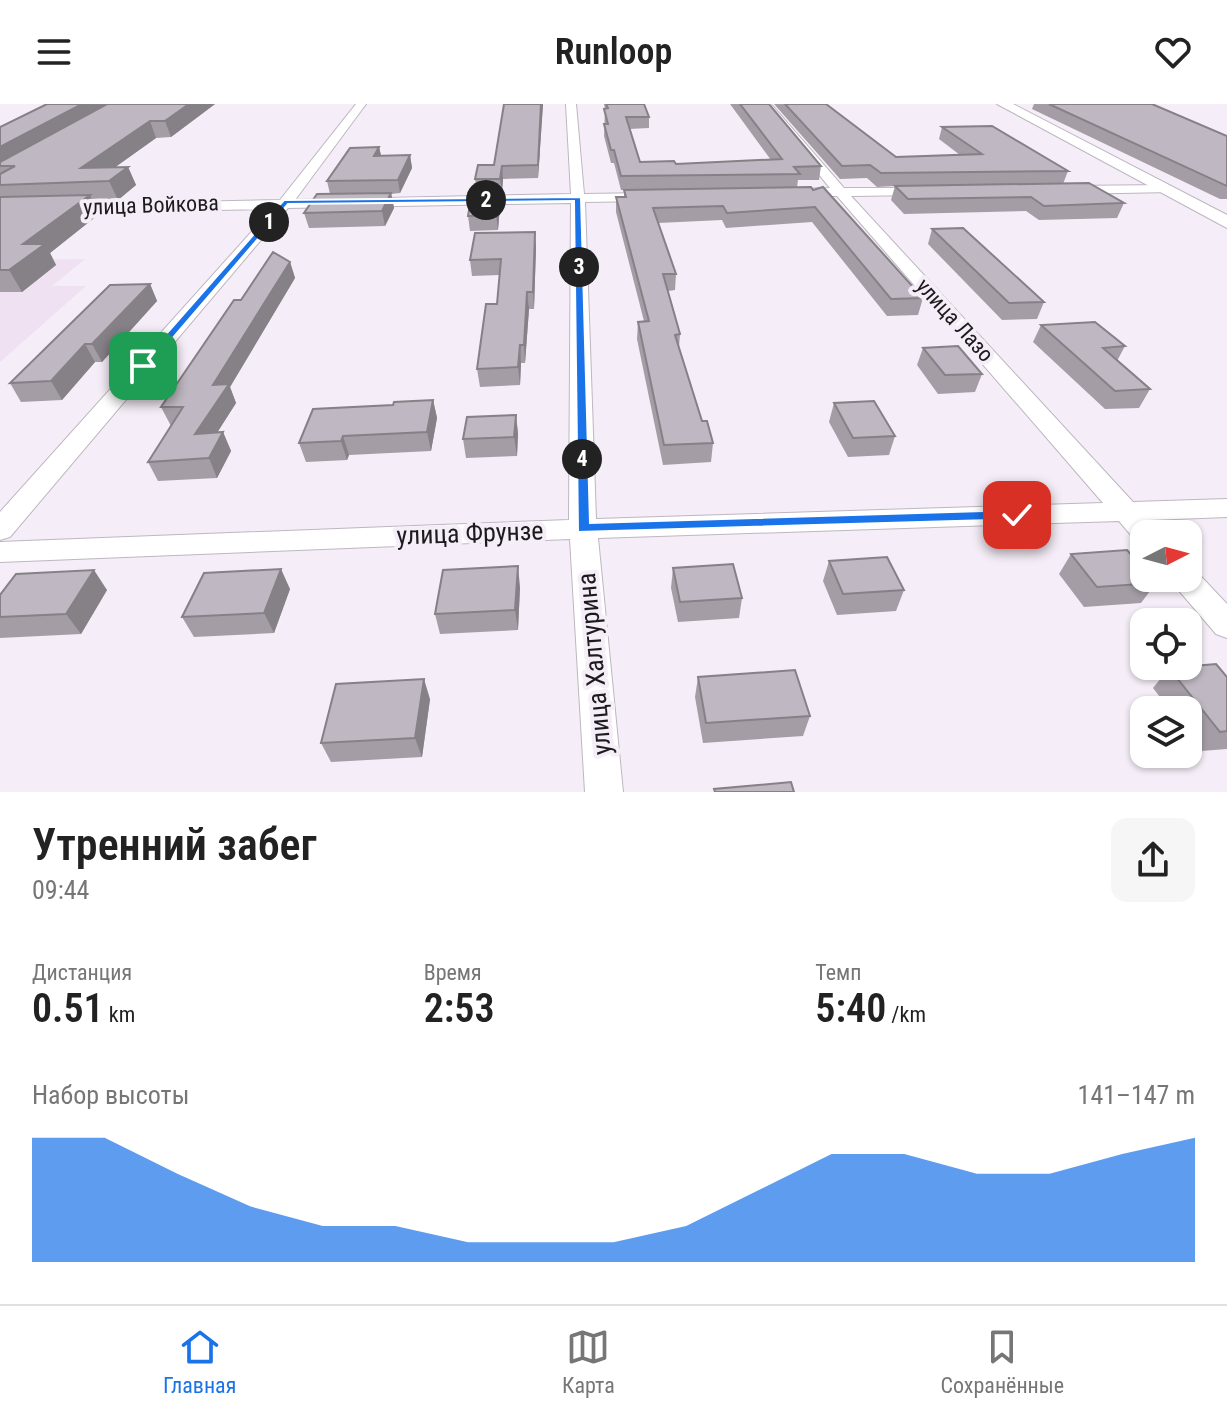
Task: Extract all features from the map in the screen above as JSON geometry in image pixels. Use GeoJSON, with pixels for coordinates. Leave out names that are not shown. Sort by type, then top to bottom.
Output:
{"type":"FeatureCollection","features":[{"type":"Feature","properties":{"kind":"street"},"geometry":{"type":"LineString","coordinates":[[0,530],[286,202],[361,104]]}},
{"type":"Feature","properties":{"kind":"street","name":"улица Халтурина"},"geometry":{"type":"LineString","coordinates":[[571,104],[578,199],[583,529],[604,792]]}},
{"type":"Feature","properties":{"kind":"street","name":"улица Лазо"},"geometry":{"type":"LineString","coordinates":[[766,104],[840,192],[1133,520]]}},
{"type":"Feature","properties":{"kind":"street"},"geometry":{"type":"LineString","coordinates":[[1003,104],[1227,222]]}},
{"type":"Feature","properties":{"kind":"street"},"geometry":{"type":"LineString","coordinates":[[1058,190],[1167,189]]}},
{"type":"Feature","properties":{"kind":"street"},"geometry":{"type":"LineString","coordinates":[[778,194],[933,191]]}},
{"type":"Feature","properties":{"kind":"street","name":"улица Войкова"},"geometry":{"type":"LineString","coordinates":[[0,210],[671,196]]}},
{"type":"Feature","properties":{"kind":"street","name":"улица Фрунзе"},"geometry":{"type":"LineString","coordinates":[[0,552],[1227,508]]}},
{"type":"Feature","properties":{"kind":"street"},"geometry":{"type":"LineString","coordinates":[[1198,592],[1227,625]]}},
{"type":"Feature","properties":{"kind":"shaded area"},"geometry":{"type":"Polygon","coordinates":[[[85,259],[52,286],[86,286],[0,362],[0,260],[85,259]]]}},
{"type":"Feature","properties":{"kind":"building"},"geometry":{"type":"Polygon","coordinates":[[[47,104],[82,104],[0,147],[0,127],[47,104]]]}},
{"type":"Feature","properties":{"kind":"building"},"geometry":{"type":"Polygon","coordinates":[[[107,104],[189,104],[165,121],[150,121],[81,168],[128,167],[109,181],[0,185],[0,174],[15,166],[0,166],[0,162],[107,104]]]}},
{"type":"Feature","properties":{"kind":"building"},"geometry":{"type":"Polygon","coordinates":[[[504,104],[541,104],[538,165],[502,166],[500,179],[475,179],[478,165],[494,165],[504,104]]]}},
{"type":"Feature","properties":{"kind":"building"},"geometry":{"type":"Polygon","coordinates":[[[606,104],[644,104],[649,117],[626,117],[640,162],[674,161],[676,164],[782,159],[740,104],[769,104],[821,166],[794,167],[800,174],[621,176],[604,124],[608,124],[604,109],[608,108],[606,104]]]}},
{"type":"Feature","properties":{"kind":"building"},"geometry":{"type":"Polygon","coordinates":[[[785,104],[826,104],[896,157],[982,154],[942,127],[992,126],[1068,171],[881,173],[870,165],[842,166],[785,104]]]}},
{"type":"Feature","properties":{"kind":"building"},"geometry":{"type":"Polygon","coordinates":[[[1049,104],[1152,104],[1227,136],[1227,186],[1049,104]]]}},
{"type":"Feature","properties":{"kind":"building"},"geometry":{"type":"Polygon","coordinates":[[[379,147],[374,156],[410,155],[398,180],[327,181],[350,148],[379,147]]]}},
{"type":"Feature","properties":{"kind":"building"},"geometry":{"type":"Polygon","coordinates":[[[1089,183],[1124,203],[1044,206],[1031,197],[908,199],[895,186],[1089,183]]]}},
{"type":"Feature","properties":{"kind":"building"},"geometry":{"type":"Polygon","coordinates":[[[811,187],[813,190],[823,187],[923,298],[891,299],[815,207],[727,213],[723,206],[653,208],[676,274],[663,274],[680,334],[675,335],[702,421],[707,421],[713,443],[664,445],[638,322],[649,321],[616,197],[626,197],[624,190],[811,187]]]}},
{"type":"Feature","properties":{"kind":"building"},"geometry":{"type":"Polygon","coordinates":[[[472,192],[499,192],[496,215],[468,216],[472,192]]]}},
{"type":"Feature","properties":{"kind":"building"},"geometry":{"type":"Polygon","coordinates":[[[391,193],[382,211],[304,213],[317,194],[391,193]]]}},
{"type":"Feature","properties":{"kind":"building"},"geometry":{"type":"Polygon","coordinates":[[[90,195],[23,244],[45,244],[9,270],[0,270],[0,197],[90,195]]]}},
{"type":"Feature","properties":{"kind":"building"},"geometry":{"type":"Polygon","coordinates":[[[963,228],[1044,302],[1009,303],[932,229],[963,228]]]}},
{"type":"Feature","properties":{"kind":"building"},"geometry":{"type":"Polygon","coordinates":[[[535,232],[533,292],[527,292],[524,345],[520,345],[518,367],[477,369],[486,304],[497,304],[501,259],[470,260],[475,233],[535,232]]]}},
{"type":"Feature","properties":{"kind":"building"},"geometry":{"type":"Polygon","coordinates":[[[273,252],[290,262],[213,385],[229,384],[195,434],[223,432],[209,458],[148,462],[183,407],[161,407],[234,300],[241,300],[273,252]]]}},
{"type":"Feature","properties":{"kind":"building"},"geometry":{"type":"Polygon","coordinates":[[[150,284],[92,344],[85,344],[51,381],[10,383],[110,285],[150,284]]]}},
{"type":"Feature","properties":{"kind":"building"},"geometry":{"type":"Polygon","coordinates":[[[1095,322],[1125,346],[1103,348],[1150,389],[1115,391],[1041,325],[1095,322]]]}},
{"type":"Feature","properties":{"kind":"building"},"geometry":{"type":"Polygon","coordinates":[[[958,346],[982,374],[945,375],[923,348],[958,346]]]}},
{"type":"Feature","properties":{"kind":"building"},"geometry":{"type":"Polygon","coordinates":[[[433,400],[427,432],[343,436],[341,441],[299,443],[313,409],[433,400]]]}},
{"type":"Feature","properties":{"kind":"building"},"geometry":{"type":"Polygon","coordinates":[[[874,401],[895,436],[853,438],[834,403],[874,401]]]}},
{"type":"Feature","properties":{"kind":"building"},"geometry":{"type":"Polygon","coordinates":[[[516,415],[514,437],[463,439],[467,417],[516,415]]]}},
{"type":"Feature","properties":{"kind":"building"},"geometry":{"type":"Polygon","coordinates":[[[1127,550],[1130,553],[1130,585],[1097,587],[1071,554],[1127,550]]]}},
{"type":"Feature","properties":{"kind":"building"},"geometry":{"type":"Polygon","coordinates":[[[887,557],[904,590],[843,594],[829,561],[887,557]]]}},
{"type":"Feature","properties":{"kind":"building"},"geometry":{"type":"Polygon","coordinates":[[[733,564],[742,598],[680,602],[673,568],[733,564]]]}},
{"type":"Feature","properties":{"kind":"building"},"geometry":{"type":"Polygon","coordinates":[[[518,566],[515,610],[435,614],[443,570],[518,566]]]}},
{"type":"Feature","properties":{"kind":"building"},"geometry":{"type":"Polygon","coordinates":[[[281,569],[264,613],[182,617],[204,573],[281,569]]]}},
{"type":"Feature","properties":{"kind":"building"},"geometry":{"type":"Polygon","coordinates":[[[94,570],[66,614],[0,617],[0,595],[16,574],[94,570]]]}},
{"type":"Feature","properties":{"kind":"building"},"geometry":{"type":"Polygon","coordinates":[[[1216,664],[1227,677],[1227,731],[1220,732],[1202,709],[1202,696],[1191,696],[1179,680],[1202,680],[1202,665],[1216,664]]]}},
{"type":"Feature","properties":{"kind":"building"},"geometry":{"type":"Polygon","coordinates":[[[795,670],[810,716],[706,723],[698,677],[795,670]]]}},
{"type":"Feature","properties":{"kind":"building"},"geometry":{"type":"Polygon","coordinates":[[[424,679],[415,738],[321,743],[336,684],[424,679]]]}},
{"type":"Feature","properties":{"kind":"building"},"geometry":{"type":"Polygon","coordinates":[[[791,782],[794,792],[715,792],[714,789],[791,782]]]}},
{"type":"Feature","properties":{"kind":"route"},"geometry":{"type":"LineString","coordinates":[[143,366],[286,202],[578,199],[583,529],[1017,515]]}}]}
